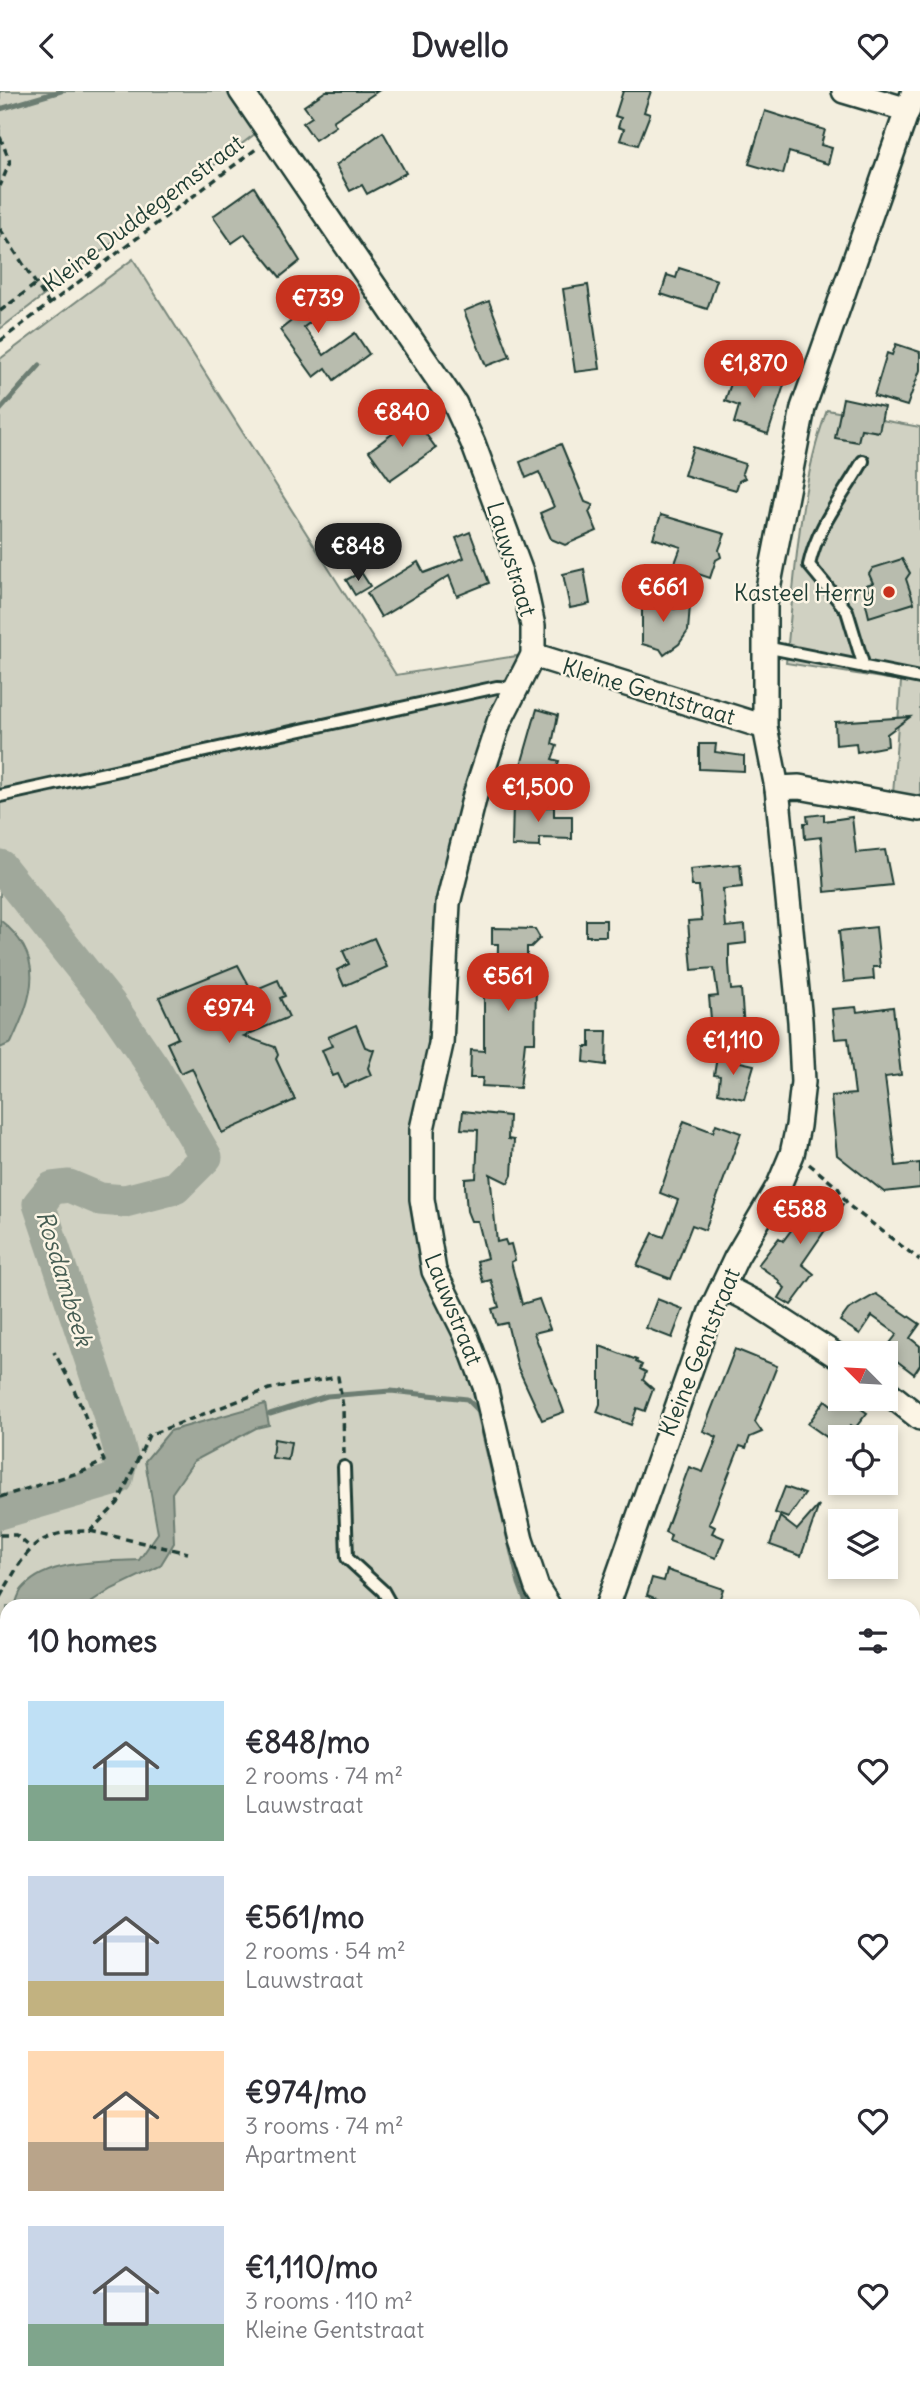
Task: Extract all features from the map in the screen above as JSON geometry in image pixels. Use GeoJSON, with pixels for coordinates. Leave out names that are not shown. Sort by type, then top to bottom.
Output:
{"type":"FeatureCollection","features":[{"type":"Feature","properties":{"kind":"street"},"geometry":{"type":"LineString","coordinates":[[844,91],[911,101]]}},
{"type":"Feature","properties":{"kind":"street","name":"Lauwstraat"},"geometry":{"type":"LineString","coordinates":[[249,94],[273,136],[454,404],[473,443],[522,575],[533,626],[533,655],[499,722],[475,795],[448,904],[441,1045],[422,1129],[420,1167],[426,1233],[434,1271],[465,1333],[485,1386],[520,1539],[537,1588],[544,1599]]}},
{"type":"Feature","properties":{"kind":"street","name":"Kleine Gentstraat"},"geometry":{"type":"LineString","coordinates":[[610,1599],[685,1380],[723,1286],[736,1258],[764,1213],[792,1154],[803,1082],[800,1021],[777,788],[765,727],[765,604],[803,408],[911,101]]}},
{"type":"Feature","properties":{"kind":"street","name":"Kleine Gentstraat"},"geometry":{"type":"LineString","coordinates":[[533,655],[765,727]]}},
{"type":"Feature","properties":{"kind":"street"},"geometry":{"type":"LineString","coordinates":[[777,788],[799,787],[920,809]]}},
{"type":"Feature","properties":{"kind":"street"},"geometry":{"type":"LineString","coordinates":[[723,1286],[754,1302],[828,1350]]}},
{"type":"Feature","properties":{"kind":"street"},"geometry":{"type":"LineString","coordinates":[[898,1401],[920,1418]]}},
{"type":"Feature","properties":{"kind":"lane"},"geometry":{"type":"LineString","coordinates":[[863,461],[847,491],[830,510],[814,542],[809,565],[847,611],[864,667]]}},
{"type":"Feature","properties":{"kind":"lane"},"geometry":{"type":"LineString","coordinates":[[765,647],[920,678]]}},
{"type":"Feature","properties":{"kind":"lane"},"geometry":{"type":"LineString","coordinates":[[0,796],[498,687],[515,688]]}},
{"type":"Feature","properties":{"kind":"lane"},"geometry":{"type":"LineString","coordinates":[[344,1467],[347,1558],[383,1591],[388,1599]]}},
{"type":"Feature","properties":{"kind":"path","name":"Kleine Duddegemstraat"},"geometry":{"type":"LineString","coordinates":[[0,341],[273,136]]}},
{"type":"Feature","properties":{"kind":"path"},"geometry":{"type":"LineString","coordinates":[[0,137],[9,162],[0,186]]}},
{"type":"Feature","properties":{"kind":"path"},"geometry":{"type":"LineString","coordinates":[[0,229],[50,305]]}},
{"type":"Feature","properties":{"kind":"path"},"geometry":{"type":"LineString","coordinates":[[0,311],[36,283]]}},
{"type":"Feature","properties":{"kind":"path"},"geometry":{"type":"LineString","coordinates":[[792,1154],[818,1170],[838,1188],[848,1205],[920,1261]]}},
{"type":"Feature","properties":{"kind":"path"},"geometry":{"type":"LineString","coordinates":[[0,1497],[84,1471],[104,1461],[72,1384],[54,1352]]}},
{"type":"Feature","properties":{"kind":"path"},"geometry":{"type":"LineString","coordinates":[[90,1531],[118,1503],[149,1435],[269,1389],[338,1377],[343,1407],[344,1467]]}},
{"type":"Feature","properties":{"kind":"path"},"geometry":{"type":"LineString","coordinates":[[0,1597],[30,1547],[65,1531],[90,1531],[188,1553]]}},
{"type":"Feature","properties":{"kind":"path"},"geometry":{"type":"LineString","coordinates":[[0,1535],[16,1535],[30,1547]]}},
{"type":"Feature","properties":{"kind":"shaded area"},"geometry":{"type":"Polygon","coordinates":[[[0,91],[230,91],[260,130],[0,329],[0,91]]]}},
{"type":"Feature","properties":{"kind":"shaded area"},"geometry":{"type":"Polygon","coordinates":[[[133,259],[396,675],[523,655],[476,775],[435,1045],[410,1155],[426,1272],[461,1353],[539,1599],[0,1599],[0,359],[133,259]]]}},
{"type":"Feature","properties":{"kind":"shaded area"},"geometry":{"type":"Polygon","coordinates":[[[827,410],[920,427],[920,805],[893,795],[901,681],[786,663],[804,503],[817,440],[827,410]]]}},
{"type":"Feature","properties":{"kind":"shaded area"},"geometry":{"type":"Polygon","coordinates":[[[0,920],[25,948],[31,978],[30,993],[19,1026],[11,1043],[0,1048],[0,920]]]}},
{"type":"Feature","properties":{"kind":"shaded area"},"geometry":{"type":"Polygon","coordinates":[[[265,1404],[269,1425],[256,1428],[194,1461],[172,1493],[174,1543],[160,1566],[97,1599],[17,1599],[22,1589],[48,1571],[94,1562],[139,1560],[158,1533],[145,1461],[170,1431],[265,1404]]]}},
{"type":"Feature","properties":{"kind":"building"},"geometry":{"type":"Polygon","coordinates":[[[326,91],[378,91],[333,121],[336,126],[315,140],[303,123],[312,117],[304,106],[326,91]]]}},
{"type":"Feature","properties":{"kind":"building"},"geometry":{"type":"Polygon","coordinates":[[[623,91],[651,91],[644,112],[650,114],[638,145],[620,140],[624,129],[618,127],[621,118],[615,116],[623,91]]]}},
{"type":"Feature","properties":{"kind":"building"},"geometry":{"type":"Polygon","coordinates":[[[765,111],[825,130],[821,145],[832,148],[828,164],[789,152],[783,174],[749,164],[765,111]]]}},
{"type":"Feature","properties":{"kind":"building"},"geometry":{"type":"Polygon","coordinates":[[[383,132],[406,173],[367,194],[362,185],[350,191],[336,165],[383,132]]]}},
{"type":"Feature","properties":{"kind":"building"},"geometry":{"type":"Polygon","coordinates":[[[254,187],[300,261],[280,277],[245,234],[232,243],[213,216],[254,187]]]}},
{"type":"Feature","properties":{"kind":"building"},"geometry":{"type":"Polygon","coordinates":[[[679,268],[717,280],[707,309],[661,294],[667,275],[676,278],[679,268]]]}},
{"type":"Feature","properties":{"kind":"building"},"geometry":{"type":"Polygon","coordinates":[[[295,283],[305,298],[321,287],[334,305],[304,327],[324,355],[355,333],[369,354],[334,380],[326,368],[314,377],[280,330],[295,318],[280,294],[295,283]]]}},
{"type":"Feature","properties":{"kind":"building"},"geometry":{"type":"Polygon","coordinates":[[[588,285],[600,369],[575,372],[563,289],[588,285]]]}},
{"type":"Feature","properties":{"kind":"building"},"geometry":{"type":"Polygon","coordinates":[[[489,301],[510,357],[486,366],[464,311],[489,301]]]}},
{"type":"Feature","properties":{"kind":"building"},"geometry":{"type":"Polygon","coordinates":[[[896,344],[920,352],[920,370],[907,406],[874,396],[887,353],[892,355],[896,344]]]}},
{"type":"Feature","properties":{"kind":"building"},"geometry":{"type":"Polygon","coordinates":[[[736,369],[784,385],[768,434],[734,423],[739,406],[725,401],[736,369]]]}},
{"type":"Feature","properties":{"kind":"building"},"geometry":{"type":"Polygon","coordinates":[[[843,398],[884,407],[879,432],[861,429],[858,442],[835,438],[843,398]]]}},
{"type":"Feature","properties":{"kind":"building"},"geometry":{"type":"Polygon","coordinates":[[[414,418],[436,448],[390,480],[369,451],[414,418]]]}},
{"type":"Feature","properties":{"kind":"building"},"geometry":{"type":"Polygon","coordinates":[[[561,444],[585,502],[593,505],[589,512],[597,531],[565,545],[551,539],[540,513],[554,507],[539,472],[526,478],[520,462],[561,444]]]}},
{"type":"Feature","properties":{"kind":"building"},"geometry":{"type":"Polygon","coordinates":[[[693,447],[745,464],[742,473],[745,478],[739,481],[736,490],[684,475],[693,447]]]}},
{"type":"Feature","properties":{"kind":"building"},"geometry":{"type":"Polygon","coordinates":[[[661,515],[725,534],[719,550],[721,557],[716,560],[710,578],[674,566],[681,547],[653,538],[661,515]]]}},
{"type":"Feature","properties":{"kind":"building"},"geometry":{"type":"Polygon","coordinates":[[[470,532],[489,583],[457,596],[449,576],[381,617],[367,593],[418,562],[424,573],[464,558],[456,538],[470,532]]]}},
{"type":"Feature","properties":{"kind":"building","name":"Kasteel Herry"},"geometry":{"type":"Polygon","coordinates":[[[902,559],[910,573],[906,579],[914,603],[869,617],[866,604],[870,597],[866,585],[873,583],[869,574],[873,568],[902,559]]]}},
{"type":"Feature","properties":{"kind":"building"},"geometry":{"type":"Polygon","coordinates":[[[584,569],[590,604],[570,608],[563,574],[584,569]]]}},
{"type":"Feature","properties":{"kind":"building"},"geometry":{"type":"Polygon","coordinates":[[[361,572],[370,586],[355,595],[346,580],[361,572]]]}},
{"type":"Feature","properties":{"kind":"building"},"geometry":{"type":"Polygon","coordinates":[[[642,590],[659,596],[657,604],[674,609],[690,605],[688,631],[679,644],[664,655],[660,649],[642,644],[642,590]]]}},
{"type":"Feature","properties":{"kind":"building"},"geometry":{"type":"Polygon","coordinates":[[[537,709],[558,715],[552,744],[557,746],[552,759],[559,761],[552,783],[519,772],[537,709]]]}},
{"type":"Feature","properties":{"kind":"building"},"geometry":{"type":"Polygon","coordinates":[[[910,717],[887,734],[888,746],[857,752],[856,743],[836,745],[835,722],[910,717]]]}},
{"type":"Feature","properties":{"kind":"building"},"geometry":{"type":"Polygon","coordinates":[[[699,744],[716,744],[715,752],[744,756],[744,771],[699,769],[699,744]]]}},
{"type":"Feature","properties":{"kind":"building"},"geometry":{"type":"Polygon","coordinates":[[[513,801],[547,801],[545,807],[554,807],[554,816],[572,816],[572,839],[540,838],[540,847],[512,846],[513,801]]]}},
{"type":"Feature","properties":{"kind":"building"},"geometry":{"type":"Polygon","coordinates":[[[824,814],[824,821],[852,817],[856,853],[885,850],[892,885],[825,892],[821,837],[805,839],[804,823],[808,823],[807,816],[824,814]]]}},
{"type":"Feature","properties":{"kind":"building"},"geometry":{"type":"Polygon","coordinates":[[[740,864],[742,887],[723,889],[726,927],[745,925],[746,943],[729,945],[731,990],[741,989],[744,1028],[712,1030],[709,997],[718,996],[714,968],[692,970],[688,921],[702,920],[699,886],[692,886],[690,869],[740,864]]]}},
{"type":"Feature","properties":{"kind":"building"},"geometry":{"type":"Polygon","coordinates":[[[586,920],[606,920],[606,936],[586,936],[586,920]]]}},
{"type":"Feature","properties":{"kind":"building"},"geometry":{"type":"Polygon","coordinates":[[[876,927],[880,967],[873,967],[874,979],[844,982],[839,931],[876,927]]]}},
{"type":"Feature","properties":{"kind":"building"},"geometry":{"type":"Polygon","coordinates":[[[492,928],[535,929],[540,938],[531,947],[527,947],[527,983],[536,983],[535,1042],[525,1042],[520,1088],[482,1086],[483,1078],[470,1078],[471,1050],[484,1051],[484,991],[497,991],[498,944],[492,944],[492,928]]]}},
{"type":"Feature","properties":{"kind":"building"},"geometry":{"type":"Polygon","coordinates":[[[374,938],[387,967],[344,986],[337,970],[349,964],[343,951],[374,938]]]}},
{"type":"Feature","properties":{"kind":"building"},"geometry":{"type":"Polygon","coordinates":[[[238,965],[252,991],[278,980],[285,996],[280,998],[289,1017],[244,1036],[275,1047],[278,1055],[276,1059],[295,1100],[222,1133],[192,1068],[181,1073],[167,1043],[178,1038],[159,997],[238,965]]]}},
{"type":"Feature","properties":{"kind":"building"},"geometry":{"type":"Polygon","coordinates":[[[856,1007],[857,1012],[893,1007],[901,1075],[885,1077],[896,1166],[920,1163],[920,1188],[884,1192],[837,1155],[831,1096],[855,1094],[848,1038],[835,1039],[832,1009],[856,1007]]]}},
{"type":"Feature","properties":{"kind":"building"},"geometry":{"type":"Polygon","coordinates":[[[356,1025],[365,1047],[374,1050],[368,1068],[371,1075],[344,1087],[338,1074],[333,1076],[322,1050],[332,1046],[328,1037],[356,1025]]]}},
{"type":"Feature","properties":{"kind":"building"},"geometry":{"type":"Polygon","coordinates":[[[590,1031],[607,1031],[606,1065],[584,1062],[585,1047],[590,1047],[590,1031]]]}},
{"type":"Feature","properties":{"kind":"building"},"geometry":{"type":"Polygon","coordinates":[[[717,1057],[754,1065],[744,1099],[718,1093],[720,1076],[714,1075],[717,1057]]]}},
{"type":"Feature","properties":{"kind":"building"},"geometry":{"type":"Polygon","coordinates":[[[463,1111],[509,1116],[508,1139],[514,1140],[512,1175],[508,1183],[490,1174],[497,1242],[505,1240],[507,1245],[511,1244],[515,1260],[511,1262],[522,1304],[539,1299],[550,1329],[534,1333],[564,1412],[542,1420],[518,1368],[507,1323],[497,1325],[492,1309],[499,1307],[491,1280],[483,1282],[477,1261],[487,1258],[478,1221],[471,1221],[467,1211],[465,1179],[476,1178],[478,1130],[461,1129],[463,1111]]]}},
{"type":"Feature","properties":{"kind":"building"},"geometry":{"type":"Polygon","coordinates":[[[684,1121],[713,1132],[716,1124],[741,1133],[705,1230],[692,1225],[671,1279],[637,1266],[653,1233],[664,1237],[678,1200],[660,1193],[684,1121]]]}},
{"type":"Feature","properties":{"kind":"building"},"geometry":{"type":"Polygon","coordinates":[[[816,1189],[843,1204],[802,1264],[814,1274],[791,1305],[779,1298],[785,1288],[780,1281],[758,1265],[779,1238],[783,1241],[816,1189]]]}},
{"type":"Feature","properties":{"kind":"building"},"geometry":{"type":"Polygon","coordinates":[[[876,1294],[920,1324],[910,1338],[920,1346],[920,1365],[914,1374],[898,1362],[898,1341],[892,1341],[897,1334],[872,1316],[860,1334],[840,1321],[848,1310],[876,1294]]]}},
{"type":"Feature","properties":{"kind":"building"},"geometry":{"type":"Polygon","coordinates":[[[657,1299],[683,1309],[672,1338],[646,1328],[657,1299]]]}},
{"type":"Feature","properties":{"kind":"building"},"geometry":{"type":"Polygon","coordinates":[[[600,1346],[637,1360],[636,1362],[642,1365],[640,1369],[646,1372],[643,1380],[653,1389],[645,1411],[637,1408],[631,1425],[597,1412],[600,1404],[600,1346]]]}},
{"type":"Feature","properties":{"kind":"building"},"geometry":{"type":"Polygon","coordinates":[[[735,1349],[777,1366],[755,1422],[762,1432],[750,1437],[746,1448],[740,1446],[709,1524],[715,1527],[712,1533],[724,1538],[716,1558],[669,1541],[671,1535],[665,1532],[689,1467],[703,1472],[717,1437],[703,1431],[735,1349]]]}},
{"type":"Feature","properties":{"kind":"building"},"geometry":{"type":"Polygon","coordinates":[[[825,1400],[828,1402],[828,1411],[867,1413],[857,1425],[828,1425],[828,1438],[808,1424],[825,1400]]]}},
{"type":"Feature","properties":{"kind":"building"},"geometry":{"type":"Polygon","coordinates":[[[274,1439],[291,1442],[288,1460],[272,1458],[274,1439]]]}},
{"type":"Feature","properties":{"kind":"building"},"geometry":{"type":"Polygon","coordinates":[[[785,1487],[805,1494],[788,1518],[775,1513],[785,1487]]]}},
{"type":"Feature","properties":{"kind":"building"},"geometry":{"type":"Polygon","coordinates":[[[819,1505],[801,1556],[770,1545],[780,1517],[797,1530],[819,1505]]]}},
{"type":"Feature","properties":{"kind":"building"},"geometry":{"type":"Polygon","coordinates":[[[667,1570],[723,1589],[720,1599],[657,1599],[647,1595],[652,1578],[664,1581],[667,1570]]]}},
{"type":"Feature","properties":{"kind":"waterway"},"geometry":{"type":"LineString","coordinates":[[0,109],[61,91]]}},
{"type":"Feature","properties":{"kind":"waterway"},"geometry":{"type":"LineString","coordinates":[[0,410],[40,365]]}},
{"type":"Feature","properties":{"kind":"waterway","name":"Rosdambeek"},"geometry":{"type":"LineString","coordinates":[[0,866],[110,1004],[154,1068],[206,1157],[175,1188],[125,1201],[100,1199],[69,1186],[52,1188],[39,1204],[122,1458],[117,1479],[0,1513]]}},
{"type":"Feature","properties":{"kind":"waterway","name":"Rosdambeek"},"geometry":{"type":"LineString","coordinates":[[270,1414],[327,1396],[391,1391],[467,1399],[478,1410],[525,1599]]}},
{"type":"Feature","properties":{"kind":"place","name":"Kasteel Herry"},"geometry":{"type":"Point","coordinates":[889,592]}}]}
